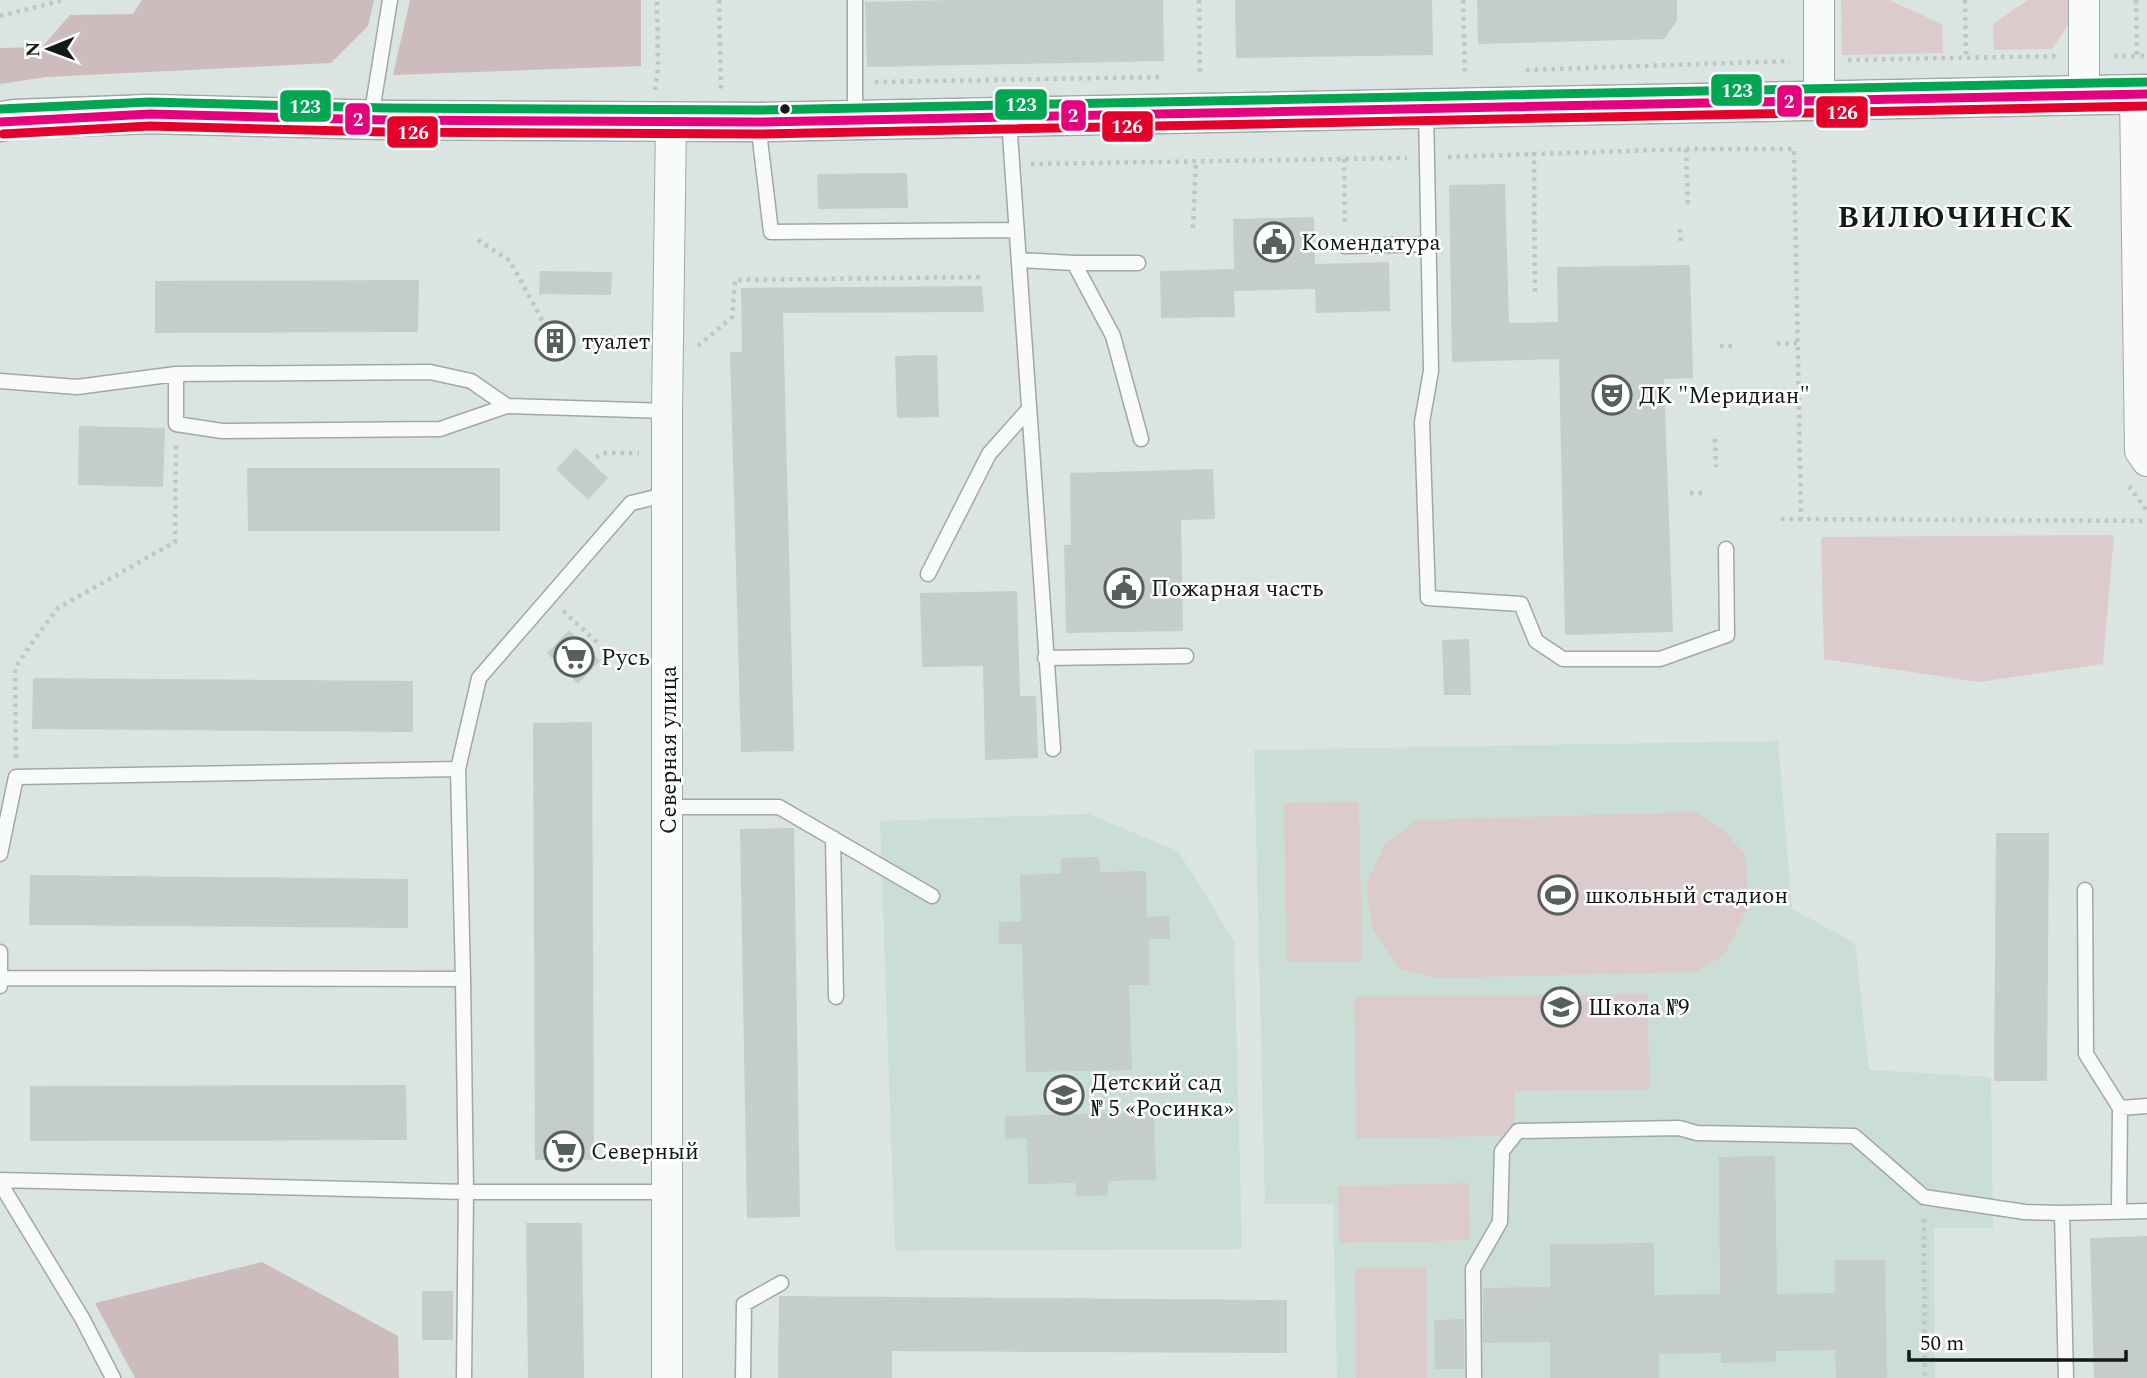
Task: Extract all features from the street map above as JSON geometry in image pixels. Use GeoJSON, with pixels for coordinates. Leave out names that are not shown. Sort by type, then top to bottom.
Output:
{"type":"FeatureCollection","features":[{"type":"Feature","properties":{"kind":"main road"},"geometry":{"type":"LineString","coordinates":[[0,122],[14,119],[150,114],[740,122],[2141,94]]}},
{"type":"Feature","properties":{"kind":"street"},"geometry":{"type":"LineString","coordinates":[[1819,0],[1819,100]]}},
{"type":"Feature","properties":{"kind":"street"},"geometry":{"type":"LineString","coordinates":[[2084,0],[2084,97]]}},
{"type":"Feature","properties":{"kind":"street"},"geometry":{"type":"LineString","coordinates":[[2141,94],[2143,397],[2140,452],[2147,461]]}},
{"type":"Feature","properties":{"kind":"street","name":"Северная улица"},"geometry":{"type":"LineString","coordinates":[[661,122],[668,453],[667,1378]]}},
{"type":"Feature","properties":{"kind":"lane"},"geometry":{"type":"LineString","coordinates":[[370,119],[390,0]]}},
{"type":"Feature","properties":{"kind":"lane"},"geometry":{"type":"LineString","coordinates":[[855,0],[855,120]]}},
{"type":"Feature","properties":{"kind":"lane"},"geometry":{"type":"LineString","coordinates":[[1426,108],[1431,244],[1431,371],[1422,422],[1428,598],[1521,604],[1536,641],[1563,659],[1660,659],[1727,635],[1726,549]]}},
{"type":"Feature","properties":{"kind":"lane"},"geometry":{"type":"LineString","coordinates":[[1009,118],[1053,749]]}},
{"type":"Feature","properties":{"kind":"lane"},"geometry":{"type":"LineString","coordinates":[[740,122],[771,232],[1017,230]]}},
{"type":"Feature","properties":{"kind":"lane"},"geometry":{"type":"LineString","coordinates":[[1345,246],[1431,244]]}},
{"type":"Feature","properties":{"kind":"lane"},"geometry":{"type":"LineString","coordinates":[[1019,260],[1138,263]]}},
{"type":"Feature","properties":{"kind":"lane"},"geometry":{"type":"LineString","coordinates":[[1074,263],[1113,336],[1141,439]]}},
{"type":"Feature","properties":{"kind":"lane"},"geometry":{"type":"LineString","coordinates":[[0,381],[76,387],[176,374],[430,372],[471,381],[507,406]]}},
{"type":"Feature","properties":{"kind":"lane"},"geometry":{"type":"LineString","coordinates":[[176,374],[176,424],[222,431],[440,429],[507,406],[667,411]]}},
{"type":"Feature","properties":{"kind":"lane"},"geometry":{"type":"LineString","coordinates":[[928,574],[989,454],[1028,410]]}},
{"type":"Feature","properties":{"kind":"lane"},"geometry":{"type":"LineString","coordinates":[[464,1378],[466,1192],[458,769],[479,678],[631,503],[668,494]]}},
{"type":"Feature","properties":{"kind":"lane"},"geometry":{"type":"LineString","coordinates":[[1045,658],[1186,656]]}},
{"type":"Feature","properties":{"kind":"lane"},"geometry":{"type":"LineString","coordinates":[[0,854],[16,777],[458,769]]}},
{"type":"Feature","properties":{"kind":"lane"},"geometry":{"type":"LineString","coordinates":[[668,807],[779,807],[932,896]]}},
{"type":"Feature","properties":{"kind":"lane"},"geometry":{"type":"LineString","coordinates":[[833,838],[836,997]]}},
{"type":"Feature","properties":{"kind":"lane"},"geometry":{"type":"LineString","coordinates":[[2085,890],[2085,1054],[2120,1108],[2119,1211]]}},
{"type":"Feature","properties":{"kind":"lane"},"geometry":{"type":"LineString","coordinates":[[0,952],[1,983],[463,979]]}},
{"type":"Feature","properties":{"kind":"lane"},"geometry":{"type":"LineString","coordinates":[[2120,1108],[2147,1106]]}},
{"type":"Feature","properties":{"kind":"lane"},"geometry":{"type":"LineString","coordinates":[[1475,1378],[1473,1269],[1500,1222],[1502,1151],[1518,1131],[1679,1128],[1697,1133],[1854,1136],[1924,1197],[2025,1212],[2147,1211]]}},
{"type":"Feature","properties":{"kind":"lane"},"geometry":{"type":"LineString","coordinates":[[0,1182],[466,1192],[666,1192]]}},
{"type":"Feature","properties":{"kind":"lane"},"geometry":{"type":"LineString","coordinates":[[0,1182],[82,1318],[113,1378]]}},
{"type":"Feature","properties":{"kind":"lane"},"geometry":{"type":"LineString","coordinates":[[2062,1213],[2066,1378]]}},
{"type":"Feature","properties":{"kind":"lane"},"geometry":{"type":"LineString","coordinates":[[743,1378],[744,1304],[781,1283]]}},
{"type":"Feature","properties":{"kind":"path"},"geometry":{"type":"LineString","coordinates":[[0,16],[64,0]]}},
{"type":"Feature","properties":{"kind":"path"},"geometry":{"type":"LineString","coordinates":[[657,0],[661,122]]}},
{"type":"Feature","properties":{"kind":"path"},"geometry":{"type":"LineString","coordinates":[[719,0],[740,122]]}},
{"type":"Feature","properties":{"kind":"path"},"geometry":{"type":"LineString","coordinates":[[1199,0],[1200,77]]}},
{"type":"Feature","properties":{"kind":"path"},"geometry":{"type":"LineString","coordinates":[[1464,0],[1465,72]]}},
{"type":"Feature","properties":{"kind":"path"},"geometry":{"type":"LineString","coordinates":[[1965,0],[1966,58]]}},
{"type":"Feature","properties":{"kind":"path"},"geometry":{"type":"LineString","coordinates":[[2136,0],[2137,56]]}},
{"type":"Feature","properties":{"kind":"path"},"geometry":{"type":"LineString","coordinates":[[1519,70],[1819,60],[2147,56]]}},
{"type":"Feature","properties":{"kind":"path"},"geometry":{"type":"LineString","coordinates":[[1451,72],[1478,72]]}},
{"type":"Feature","properties":{"kind":"path"},"geometry":{"type":"LineString","coordinates":[[1186,77],[1214,76]]}},
{"type":"Feature","properties":{"kind":"path"},"geometry":{"type":"LineString","coordinates":[[854,82],[1173,77]]}},
{"type":"Feature","properties":{"kind":"path"},"geometry":{"type":"LineString","coordinates":[[1686,149],[1688,205]]}},
{"type":"Feature","properties":{"kind":"path"},"geometry":{"type":"LineString","coordinates":[[1013,164],[1794,149],[1801,519]]}},
{"type":"Feature","properties":{"kind":"path"},"geometry":{"type":"LineString","coordinates":[[1534,152],[1535,294]]}},
{"type":"Feature","properties":{"kind":"path"},"geometry":{"type":"LineString","coordinates":[[1344,159],[1345,246]]}},
{"type":"Feature","properties":{"kind":"path"},"geometry":{"type":"LineString","coordinates":[[1193,228],[1196,161]]}},
{"type":"Feature","properties":{"kind":"path"},"geometry":{"type":"LineString","coordinates":[[1680,229],[1681,245]]}},
{"type":"Feature","properties":{"kind":"path"},"geometry":{"type":"LineString","coordinates":[[478,240],[510,261],[548,331]]}},
{"type":"Feature","properties":{"kind":"path"},"geometry":{"type":"LineString","coordinates":[[689,353],[732,317],[735,280],[984,277]]}},
{"type":"Feature","properties":{"kind":"path"},"geometry":{"type":"LineString","coordinates":[[1777,344],[1797,343]]}},
{"type":"Feature","properties":{"kind":"path"},"geometry":{"type":"LineString","coordinates":[[1720,346],[1732,346]]}},
{"type":"Feature","properties":{"kind":"path"},"geometry":{"type":"LineString","coordinates":[[16,777],[15,668],[58,608],[175,542],[176,424]]}},
{"type":"Feature","properties":{"kind":"path"},"geometry":{"type":"LineString","coordinates":[[1715,439],[1716,467]]}},
{"type":"Feature","properties":{"kind":"path"},"geometry":{"type":"LineString","coordinates":[[596,457],[603,453],[668,453]]}},
{"type":"Feature","properties":{"kind":"path"},"geometry":{"type":"LineString","coordinates":[[2123,479],[2147,511]]}},
{"type":"Feature","properties":{"kind":"path"},"geometry":{"type":"LineString","coordinates":[[1690,493],[1707,493]]}},
{"type":"Feature","properties":{"kind":"path"},"geometry":{"type":"LineString","coordinates":[[1781,519],[2147,522]]}},
{"type":"Feature","properties":{"kind":"path"},"geometry":{"type":"LineString","coordinates":[[549,598],[599,644]]}},
{"type":"Feature","properties":{"kind":"path"},"geometry":{"type":"LineString","coordinates":[[1924,1197],[1925,1378]]}},
{"type":"Feature","properties":{"kind":"shaded area"},"geometry":{"type":"Polygon","coordinates":[[[142,0],[374,0],[368,26],[331,63],[46,77],[0,84],[0,48],[42,47],[70,15],[133,14],[142,0]]]}},
{"type":"Feature","properties":{"kind":"shaded area"},"geometry":{"type":"Polygon","coordinates":[[[410,0],[641,0],[641,66],[393,75],[410,0]]]}},
{"type":"Feature","properties":{"kind":"shaded area"},"geometry":{"type":"Polygon","coordinates":[[[1841,0],[1889,0],[1942,24],[1943,53],[1842,55],[1841,0]]]}},
{"type":"Feature","properties":{"kind":"shaded area"},"geometry":{"type":"Polygon","coordinates":[[[2028,0],[2070,0],[2070,22],[2052,49],[1994,50],[1993,24],[2028,0]]]}},
{"type":"Feature","properties":{"kind":"shaded area"},"geometry":{"type":"Polygon","coordinates":[[[2114,535],[2103,664],[1979,682],[1824,659],[1821,537],[2114,535]]]}},
{"type":"Feature","properties":{"kind":"shaded area","name":"Школа №9"},"geometry":{"type":"Polygon","coordinates":[[[1778,741],[1792,909],[1855,943],[1869,1070],[1991,1077],[1993,1228],[1934,1228],[1935,1378],[1337,1378],[1333,1204],[1265,1204],[1254,750],[1778,741]]]}},
{"type":"Feature","properties":{"kind":"shaded area"},"geometry":{"type":"Polygon","coordinates":[[[1359,802],[1362,961],[1287,962],[1284,803],[1359,802]]]}},
{"type":"Feature","properties":{"kind":"shaded area","name":"школьный стадион"},"geometry":{"type":"Polygon","coordinates":[[[1696,812],[1723,829],[1745,855],[1749,905],[1725,954],[1697,972],[1437,978],[1401,970],[1373,931],[1366,885],[1385,844],[1417,820],[1696,812]]]}},
{"type":"Feature","properties":{"kind":"shaded area","name":"Детский сад № 5 «Росинка»"},"geometry":{"type":"Polygon","coordinates":[[[1088,814],[1178,851],[1234,941],[1242,1249],[895,1251],[880,821],[1088,814]]]}},
{"type":"Feature","properties":{"kind":"shaded area"},"geometry":{"type":"Polygon","coordinates":[[[1648,994],[1649,1090],[1514,1091],[1514,1136],[1356,1138],[1354,997],[1648,994]]]}},
{"type":"Feature","properties":{"kind":"shaded area"},"geometry":{"type":"Polygon","coordinates":[[[1469,1183],[1470,1240],[1339,1243],[1338,1186],[1469,1183]]]}},
{"type":"Feature","properties":{"kind":"shaded area"},"geometry":{"type":"Polygon","coordinates":[[[262,1262],[398,1336],[399,1378],[135,1378],[95,1303],[262,1262]]]}},
{"type":"Feature","properties":{"kind":"shaded area"},"geometry":{"type":"Polygon","coordinates":[[[1426,1267],[1427,1378],[1356,1378],[1355,1268],[1426,1267]]]}},
{"type":"Feature","properties":{"kind":"building"},"geometry":{"type":"Polygon","coordinates":[[[1163,0],[1164,61],[867,67],[865,2],[1163,0]]]}},
{"type":"Feature","properties":{"kind":"building"},"geometry":{"type":"Polygon","coordinates":[[[1235,0],[1432,0],[1433,55],[1236,58],[1235,0]]]}},
{"type":"Feature","properties":{"kind":"building"},"geometry":{"type":"Polygon","coordinates":[[[1477,0],[1677,0],[1677,21],[1664,39],[1478,44],[1477,0]]]}},
{"type":"Feature","properties":{"kind":"building"},"geometry":{"type":"Polygon","coordinates":[[[907,173],[908,208],[818,209],[817,174],[907,173]]]}},
{"type":"Feature","properties":{"kind":"building","name":"ДК \"Меридиан\""},"geometry":{"type":"Polygon","coordinates":[[[1505,184],[1509,323],[1558,322],[1557,267],[1690,265],[1693,378],[1664,379],[1673,632],[1565,635],[1559,359],[1452,362],[1449,185],[1505,184]]]}},
{"type":"Feature","properties":{"kind":"building"},"geometry":{"type":"Polygon","coordinates":[[[1314,217],[1315,264],[1389,262],[1390,311],[1316,313],[1315,289],[1234,291],[1235,317],[1161,318],[1160,271],[1234,269],[1233,219],[1314,217]]]}},
{"type":"Feature","properties":{"kind":"building"},"geometry":{"type":"Polygon","coordinates":[[[540,271],[612,272],[611,295],[539,294],[540,271]]]}},
{"type":"Feature","properties":{"kind":"building"},"geometry":{"type":"Polygon","coordinates":[[[419,280],[418,332],[155,333],[155,281],[419,280]]]}},
{"type":"Feature","properties":{"kind":"building"},"geometry":{"type":"Polygon","coordinates":[[[982,286],[984,312],[783,313],[794,751],[741,752],[730,352],[742,352],[741,288],[982,286]]]}},
{"type":"Feature","properties":{"kind":"building"},"geometry":{"type":"Polygon","coordinates":[[[937,355],[939,417],[897,418],[895,356],[937,355]]]}},
{"type":"Feature","properties":{"kind":"building"},"geometry":{"type":"Polygon","coordinates":[[[79,426],[165,428],[163,487],[78,485],[79,426]]]}},
{"type":"Feature","properties":{"kind":"building"},"geometry":{"type":"Polygon","coordinates":[[[576,448],[608,478],[588,500],[556,469],[576,448]]]}},
{"type":"Feature","properties":{"kind":"building"},"geometry":{"type":"Polygon","coordinates":[[[247,468],[500,468],[500,531],[248,531],[247,468]]]}},
{"type":"Feature","properties":{"kind":"building"},"geometry":{"type":"Polygon","coordinates":[[[1213,469],[1215,519],[1181,520],[1183,631],[1066,633],[1064,545],[1071,545],[1070,473],[1213,469]]]}},
{"type":"Feature","properties":{"kind":"building"},"geometry":{"type":"Polygon","coordinates":[[[1017,591],[1020,696],[1036,696],[1038,758],[985,760],[983,666],[922,667],[920,593],[1017,591]]]}},
{"type":"Feature","properties":{"kind":"building","name":"Русь"},"geometry":{"type":"Polygon","coordinates":[[[569,630],[600,661],[578,684],[547,653],[569,630]]]}},
{"type":"Feature","properties":{"kind":"building"},"geometry":{"type":"Polygon","coordinates":[[[1469,639],[1471,695],[1444,695],[1442,640],[1469,639]]]}},
{"type":"Feature","properties":{"kind":"building"},"geometry":{"type":"Polygon","coordinates":[[[33,678],[413,681],[413,732],[32,729],[33,678]]]}},
{"type":"Feature","properties":{"kind":"building"},"geometry":{"type":"Polygon","coordinates":[[[592,722],[594,1160],[535,1160],[533,723],[592,722]]]}},
{"type":"Feature","properties":{"kind":"building"},"geometry":{"type":"Polygon","coordinates":[[[794,828],[800,1217],[747,1218],[740,829],[794,828]]]}},
{"type":"Feature","properties":{"kind":"building"},"geometry":{"type":"Polygon","coordinates":[[[1996,833],[2049,833],[2047,1081],[1994,1081],[1996,833]]]}},
{"type":"Feature","properties":{"kind":"building"},"geometry":{"type":"Polygon","coordinates":[[[1099,857],[1100,872],[1146,871],[1147,917],[1169,916],[1170,939],[1149,939],[1149,985],[1129,985],[1132,1070],[1026,1072],[1022,944],[999,944],[999,922],[1021,921],[1020,875],[1061,873],[1061,858],[1099,857]]]}},
{"type":"Feature","properties":{"kind":"building"},"geometry":{"type":"Polygon","coordinates":[[[30,875],[408,879],[408,928],[29,925],[30,875]]]}},
{"type":"Feature","properties":{"kind":"building"},"geometry":{"type":"Polygon","coordinates":[[[406,1085],[407,1140],[30,1141],[30,1086],[406,1085]]]}},
{"type":"Feature","properties":{"kind":"building"},"geometry":{"type":"Polygon","coordinates":[[[1154,1112],[1156,1180],[1108,1181],[1108,1195],[1076,1196],[1076,1183],[1028,1184],[1027,1138],[1005,1139],[1005,1116],[1154,1112]]]}},
{"type":"Feature","properties":{"kind":"building"},"geometry":{"type":"Polygon","coordinates":[[[1775,1156],[1777,1294],[1835,1293],[1835,1260],[1885,1260],[1887,1378],[1836,1378],[1835,1350],[1776,1351],[1776,1362],[1721,1363],[1721,1353],[1659,1354],[1659,1378],[1550,1378],[1550,1342],[1483,1343],[1483,1288],[1550,1287],[1550,1244],[1654,1243],[1654,1295],[1720,1294],[1719,1157],[1775,1156]]]}},
{"type":"Feature","properties":{"kind":"building"},"geometry":{"type":"Polygon","coordinates":[[[526,1223],[582,1223],[584,1378],[528,1378],[526,1223]]]}},
{"type":"Feature","properties":{"kind":"building"},"geometry":{"type":"Polygon","coordinates":[[[2147,1236],[2147,1378],[2094,1378],[2090,1238],[2147,1236]]]}},
{"type":"Feature","properties":{"kind":"building"},"geometry":{"type":"Polygon","coordinates":[[[422,1291],[453,1291],[453,1340],[422,1340],[422,1291]]]}},
{"type":"Feature","properties":{"kind":"building"},"geometry":{"type":"Polygon","coordinates":[[[779,1296],[1287,1300],[1287,1353],[892,1351],[892,1378],[778,1378],[779,1296]]]}},
{"type":"Feature","properties":{"kind":"building"},"geometry":{"type":"Polygon","coordinates":[[[1464,1319],[1464,1369],[1435,1369],[1434,1320],[1464,1319]]]}},
{"type":"Feature","properties":{"kind":"transit line","name":"123"},"geometry":{"type":"LineString","coordinates":[[0,109],[150,102],[386,108],[758,110],[2147,82]]}},
{"type":"Feature","properties":{"kind":"transit line","name":"2"},"geometry":{"type":"LineString","coordinates":[[0,122],[150,114],[386,120],[758,122],[2147,94]]}},
{"type":"Feature","properties":{"kind":"transit line","name":"126"},"geometry":{"type":"LineString","coordinates":[[3,134],[150,126],[386,132],[758,134],[2147,106]]}},
{"type":"Feature","properties":{"kind":"place","name":"Комендатура"},"geometry":{"type":"Point","coordinates":[1274,242]}},
{"type":"Feature","properties":{"kind":"place","name":"туалет"},"geometry":{"type":"Point","coordinates":[555,341]}},
{"type":"Feature","properties":{"kind":"place","name":"ДК \"Меридиан\""},"geometry":{"type":"Point","coordinates":[1612,395]}},
{"type":"Feature","properties":{"kind":"place","name":"Пожарная часть"},"geometry":{"type":"Point","coordinates":[1124,588]}},
{"type":"Feature","properties":{"kind":"place","name":"Русь"},"geometry":{"type":"Point","coordinates":[574,657]}},
{"type":"Feature","properties":{"kind":"place","name":"школьный стадион"},"geometry":{"type":"Point","coordinates":[1558,895]}},
{"type":"Feature","properties":{"kind":"place","name":"Школа №9"},"geometry":{"type":"Point","coordinates":[1561,1007]}},
{"type":"Feature","properties":{"kind":"place","name":"Детский сад № 5 «Росинка»"},"geometry":{"type":"Point","coordinates":[1064,1095]}},
{"type":"Feature","properties":{"kind":"place","name":"Северный"},"geometry":{"type":"Point","coordinates":[564,1151]}},
{"type":"Feature","properties":{"kind":"district","name":"ВИЛЮЧИНСК"},"geometry":{"type":"Point","coordinates":[1956,217]}}]}
